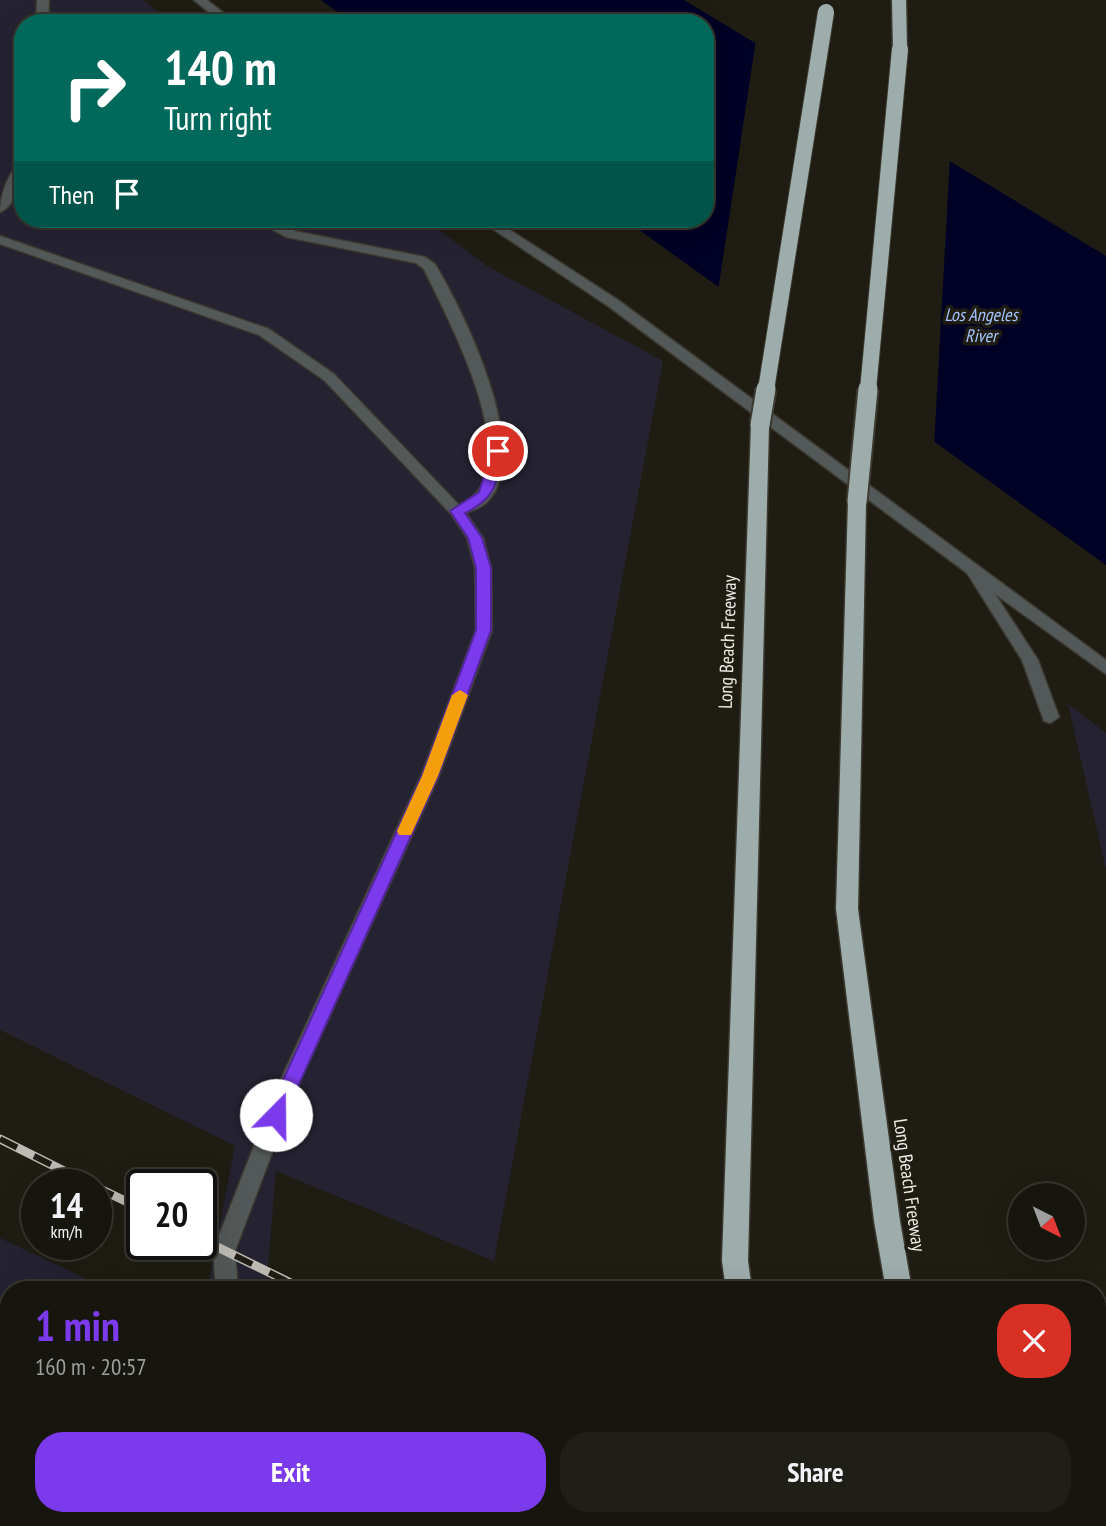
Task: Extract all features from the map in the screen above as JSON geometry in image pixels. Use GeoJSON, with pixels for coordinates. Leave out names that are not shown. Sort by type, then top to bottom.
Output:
{"type":"FeatureCollection","features":[{"type":"Feature","properties":{"kind":"highway","name":"Long Beach Freeway"},"geometry":{"type":"LineString","coordinates":[[898,1281],[887,1221],[848,909],[857,502],[900,50],[899,0]]}},
{"type":"Feature","properties":{"kind":"highway","name":"Long Beach Freeway"},"geometry":{"type":"LineString","coordinates":[[738,1281],[735,1261],[760,425],[826,6]]}},
{"type":"Feature","properties":{"kind":"lane"},"geometry":{"type":"LineString","coordinates":[[200,0],[218,14]]}},
{"type":"Feature","properties":{"kind":"lane"},"geometry":{"type":"LineString","coordinates":[[0,208],[14,182]]}},
{"type":"Feature","properties":{"kind":"lane"},"geometry":{"type":"LineString","coordinates":[[279,228],[291,234],[420,260],[430,267],[492,408],[498,451],[486,493],[476,503],[457,511]]}},
{"type":"Feature","properties":{"kind":"lane"},"geometry":{"type":"LineString","coordinates":[[498,228],[614,303],[1106,668]]}},
{"type":"Feature","properties":{"kind":"lane"},"geometry":{"type":"LineString","coordinates":[[0,240],[264,332],[328,377],[457,511],[475,538],[483,568],[484,630],[430,776],[285,1092],[225,1251],[227,1281]]}},
{"type":"Feature","properties":{"kind":"lane"},"geometry":{"type":"LineString","coordinates":[[966,562],[1030,660],[1050,717]]}},
{"type":"Feature","properties":{"kind":"shaded area"},"geometry":{"type":"Polygon","coordinates":[[[0,0],[143,0],[161,14],[14,14],[14,228],[437,228],[487,266],[663,361],[494,1261],[276,1171],[267,1281],[209,1281],[213,1260],[217,1260],[217,1239],[235,1146],[0,1030],[0,0]]]}},
{"type":"Feature","properties":{"kind":"shaded area"},"geometry":{"type":"Polygon","coordinates":[[[1068,704],[1106,733],[1106,869],[1068,704]]]}},
{"type":"Feature","properties":{"kind":"shaded area"},"geometry":{"type":"Polygon","coordinates":[[[0,1238],[21,1248],[21,1260],[47,1260],[91,1281],[0,1281],[0,1238]]]}},
{"type":"Feature","properties":{"kind":"water","name":"Los Angeles River"},"geometry":{"type":"Polygon","coordinates":[[[321,0],[684,0],[707,14],[340,14],[321,0]]]}},
{"type":"Feature","properties":{"kind":"water","name":"Los Angeles River"},"geometry":{"type":"Polygon","coordinates":[[[714,18],[1106,256],[1106,565],[637,228],[714,228],[714,18]]]}},
{"type":"Feature","properties":{"kind":"pier"},"geometry":{"type":"Polygon","coordinates":[[[756,40],[950,157],[934,446],[718,291],[756,40]]]}},
{"type":"Feature","properties":{"kind":"railway"},"geometry":{"type":"LineString","coordinates":[[0,1139],[60,1169]]}},
{"type":"Feature","properties":{"kind":"railway"},"geometry":{"type":"LineString","coordinates":[[112,1195],[126,1201]]}},
{"type":"Feature","properties":{"kind":"railway"},"geometry":{"type":"LineString","coordinates":[[217,1247],[287,1281]]}},
{"type":"Feature","properties":{"kind":"slow traffic"},"geometry":{"type":"LineString","coordinates":[[405,831],[430,776],[460,695]]}},
{"type":"Feature","properties":{"kind":"route"},"geometry":{"type":"LineString","coordinates":[[276,1115],[430,776],[484,630],[483,568],[475,538],[457,511],[476,503],[486,493],[498,451]]}}]}
